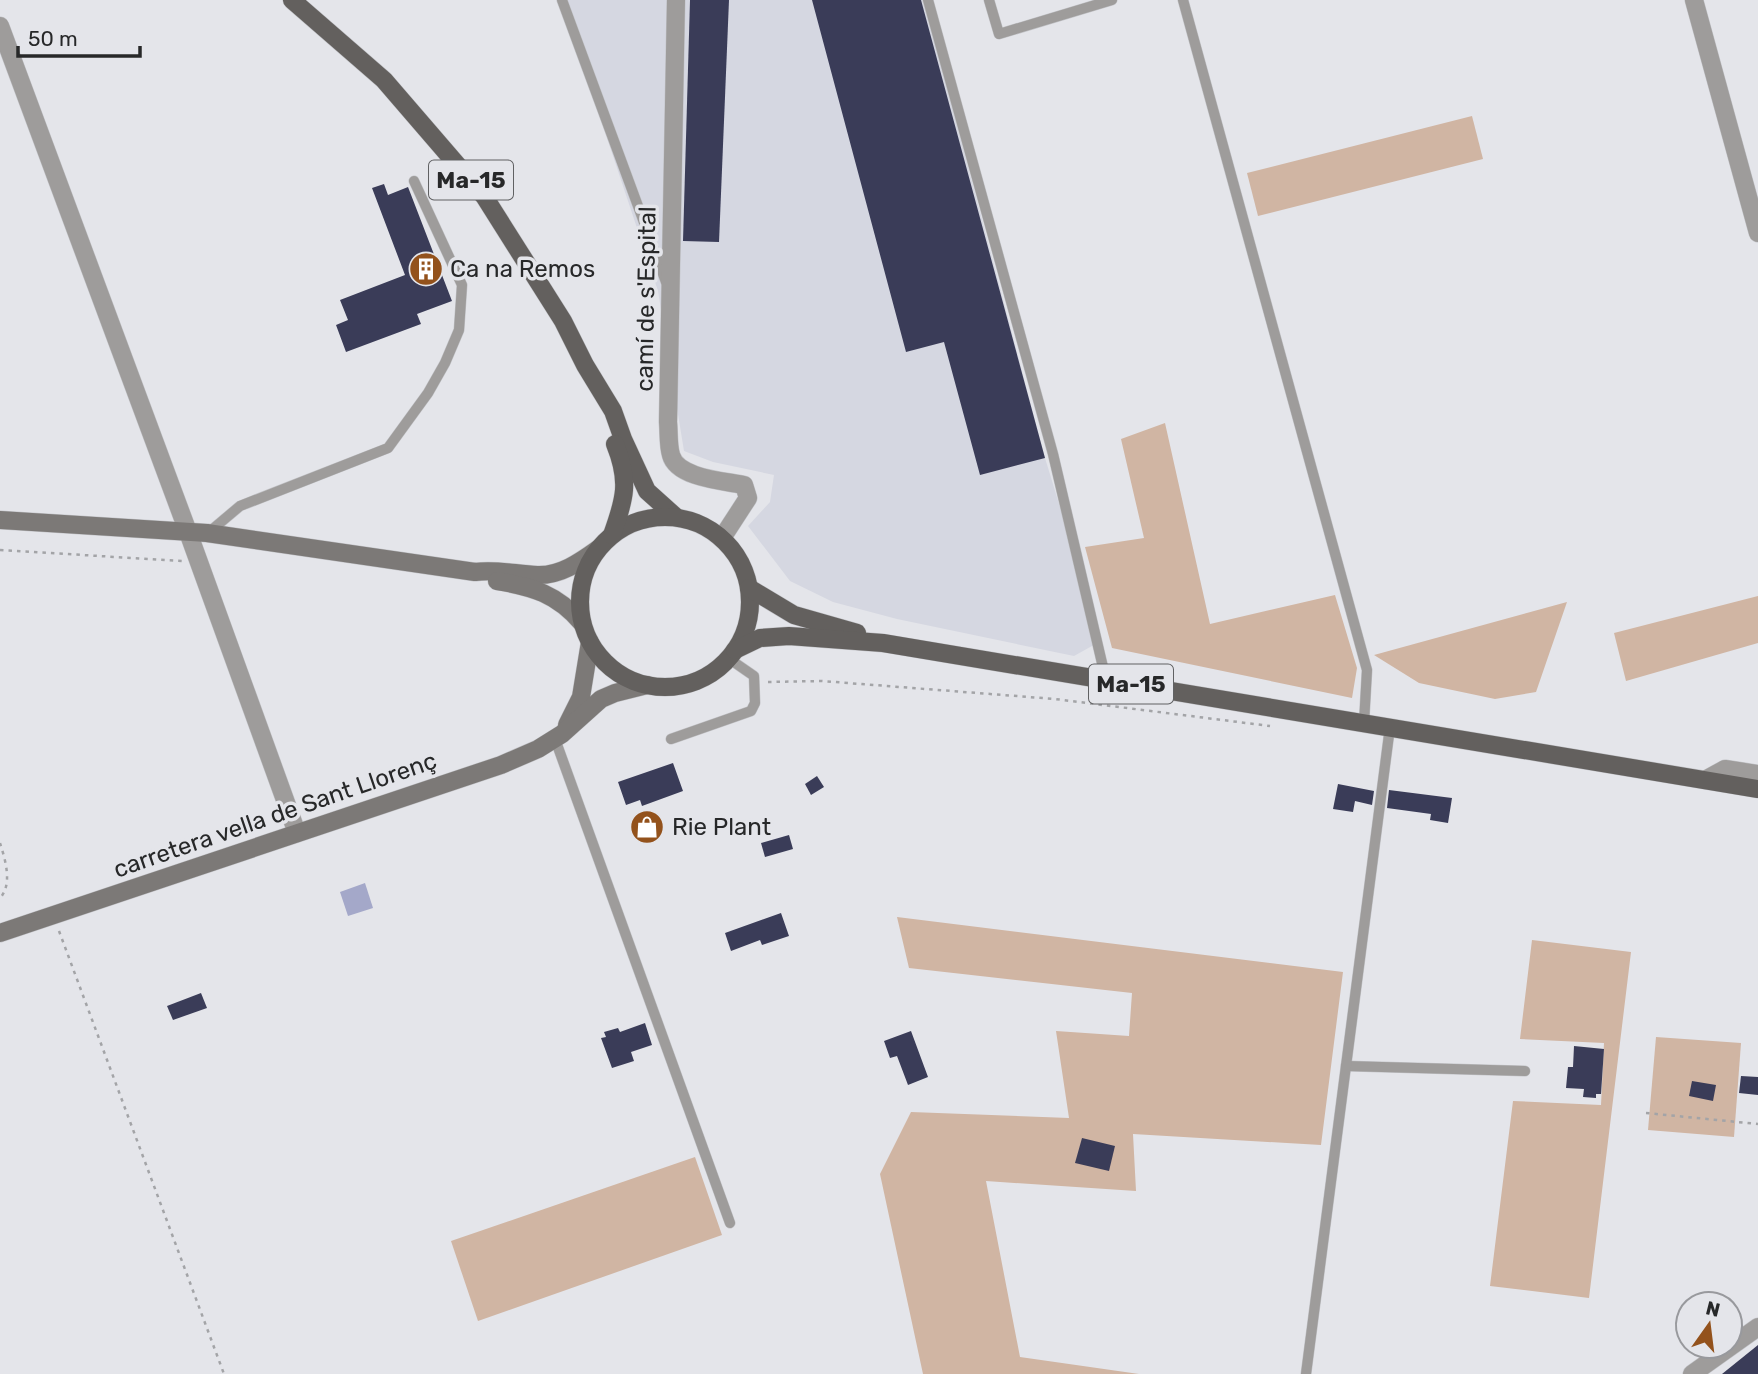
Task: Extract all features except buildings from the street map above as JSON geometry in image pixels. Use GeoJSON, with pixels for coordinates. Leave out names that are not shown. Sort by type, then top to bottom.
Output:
{"type":"FeatureCollection","features":[{"type":"Feature","properties":{"kind":"main road","name":"Ma-15"},"geometry":{"type":"LineString","coordinates":[[292,0],[384,80],[484,196],[563,321],[612,411],[647,491],[676,517]]}},
{"type":"Feature","properties":{"kind":"main road","name":"Ma-15"},"geometry":{"type":"LineString","coordinates":[[603,397],[604,414],[621,458],[625,478],[623,506],[612,535]]}},
{"type":"Feature","properties":{"kind":"main road","name":"Ma-15"},"geometry":{"type":"LineString","coordinates":[[676,517],[704,526],[722,538],[745,571],[749,588],[748,620],[732,654],[722,665],[695,682],[662,687],[624,677],[599,656],[582,623],[582,581],[598,549],[612,535],[621,528],[648,518],[676,517]]}},
{"type":"Feature","properties":{"kind":"main road","name":"Ma-15"},"geometry":{"type":"LineString","coordinates":[[749,588],[794,615],[869,636],[883,643]]}},
{"type":"Feature","properties":{"kind":"main road","name":"Ma-15"},"geometry":{"type":"LineString","coordinates":[[732,654],[760,638],[789,636],[883,643],[1758,789]]}},
{"type":"Feature","properties":{"kind":"street","name":"camí de s'Espital"},"geometry":{"type":"LineString","coordinates":[[676,0],[668,422],[671,457],[679,468],[694,475],[744,485],[748,498],[722,538]]}},
{"type":"Feature","properties":{"kind":"street"},"geometry":{"type":"LineString","coordinates":[[1694,0],[1758,233]]}},
{"type":"Feature","properties":{"kind":"street"},"geometry":{"type":"LineString","coordinates":[[0,26],[200,562],[297,834]]}},
{"type":"Feature","properties":{"kind":"street"},"geometry":{"type":"LineString","coordinates":[[0,520],[208,533],[475,572],[490,570],[540,575],[567,569],[598,549]]}},
{"type":"Feature","properties":{"kind":"street"},"geometry":{"type":"LineString","coordinates":[[475,572],[487,579],[536,589],[561,602],[582,623]]}},
{"type":"Feature","properties":{"kind":"street"},"geometry":{"type":"LineString","coordinates":[[558,736],[582,697],[590,642]]}},
{"type":"Feature","properties":{"kind":"street","name":"carretera vella de Sant Llorenç"},"geometry":{"type":"LineString","coordinates":[[0,933],[501,765],[538,749],[558,736],[601,699],[647,685]]}},
{"type":"Feature","properties":{"kind":"street"},"geometry":{"type":"LineString","coordinates":[[1705,780],[1725,769],[1758,774]]}},
{"type":"Feature","properties":{"kind":"street"},"geometry":{"type":"LineString","coordinates":[[1692,1374],[1758,1327]]}},
{"type":"Feature","properties":{"kind":"lane"},"geometry":{"type":"LineString","coordinates":[[562,0],[671,293]]}},
{"type":"Feature","properties":{"kind":"lane"},"geometry":{"type":"LineString","coordinates":[[928,0],[1052,454],[1106,680]]}},
{"type":"Feature","properties":{"kind":"lane"},"geometry":{"type":"LineString","coordinates":[[989,0],[999,34],[1112,0]]}},
{"type":"Feature","properties":{"kind":"lane"},"geometry":{"type":"LineString","coordinates":[[1183,0],[1367,670],[1364,723]]}},
{"type":"Feature","properties":{"kind":"lane"},"geometry":{"type":"LineString","coordinates":[[208,533],[240,506],[388,448],[428,393],[459,330],[461,285],[414,181]]}},
{"type":"Feature","properties":{"kind":"lane"},"geometry":{"type":"LineString","coordinates":[[671,739],[751,711],[755,703],[754,676],[732,654]]}},
{"type":"Feature","properties":{"kind":"lane"},"geometry":{"type":"LineString","coordinates":[[1306,1374],[1390,727]]}},
{"type":"Feature","properties":{"kind":"lane"},"geometry":{"type":"LineString","coordinates":[[558,736],[730,1223]]}},
{"type":"Feature","properties":{"kind":"lane"},"geometry":{"type":"LineString","coordinates":[[1346,1066],[1525,1071]]}},
{"type":"Feature","properties":{"kind":"path"},"geometry":{"type":"LineString","coordinates":[[0,550],[200,562]]}},
{"type":"Feature","properties":{"kind":"path"},"geometry":{"type":"LineString","coordinates":[[754,682],[822,681],[1055,699],[1276,727]]}},
{"type":"Feature","properties":{"kind":"path"},"geometry":{"type":"LineString","coordinates":[[0,843],[7,863],[4,894],[0,898]]}},
{"type":"Feature","properties":{"kind":"path"},"geometry":{"type":"LineString","coordinates":[[53,915],[224,1374]]}},
{"type":"Feature","properties":{"kind":"path"},"geometry":{"type":"LineString","coordinates":[[1646,1112],[1758,1124]]}},
{"type":"Feature","properties":{"kind":"shaded area"},"geometry":{"type":"Polygon","coordinates":[[[561,0],[924,0],[1045,458],[1101,641],[1074,656],[897,619],[833,602],[790,581],[748,526],[770,502],[774,475],[713,462],[684,451],[658,291],[561,0]]]}},
{"type":"Feature","properties":{"kind":"shaded area"},"geometry":{"type":"Polygon","coordinates":[[[1472,116],[1483,159],[1258,216],[1247,173],[1472,116]]]}},
{"type":"Feature","properties":{"kind":"shaded area"},"geometry":{"type":"Polygon","coordinates":[[[1165,423],[1210,624],[1335,595],[1357,668],[1352,698],[1112,648],[1085,547],[1144,538],[1121,439],[1165,423]]]}},
{"type":"Feature","properties":{"kind":"shaded area"},"geometry":{"type":"Polygon","coordinates":[[[1758,596],[1758,643],[1626,681],[1614,633],[1758,596]]]}},
{"type":"Feature","properties":{"kind":"shaded area"},"geometry":{"type":"Polygon","coordinates":[[[1567,602],[1536,692],[1495,699],[1419,683],[1374,655],[1567,602]]]}},
{"type":"Feature","properties":{"kind":"shaded area"},"geometry":{"type":"Polygon","coordinates":[[[897,917],[1343,972],[1321,1145],[1133,1134],[1136,1191],[986,1181],[1020,1357],[1139,1374],[923,1374],[880,1174],[911,1112],[1069,1118],[1056,1031],[1129,1036],[1132,993],[909,968],[897,917]]]}},
{"type":"Feature","properties":{"kind":"shaded area"},"geometry":{"type":"Polygon","coordinates":[[[1532,940],[1631,952],[1589,1298],[1490,1286],[1513,1101],[1601,1105],[1604,1043],[1520,1039],[1532,940]]]}},
{"type":"Feature","properties":{"kind":"shaded area"},"geometry":{"type":"Polygon","coordinates":[[[1656,1037],[1741,1043],[1734,1137],[1648,1130],[1656,1037]]]}},
{"type":"Feature","properties":{"kind":"shaded area"},"geometry":{"type":"Polygon","coordinates":[[[695,1157],[722,1235],[478,1321],[451,1241],[695,1157]]]}},
{"type":"Feature","properties":{"kind":"water"},"geometry":{"type":"Polygon","coordinates":[[[365,883],[373,908],[348,916],[340,892],[365,883]]]}},
{"type":"Feature","properties":{"kind":"place","name":"Ca na Remos"},"geometry":{"type":"Point","coordinates":[426,269]}},
{"type":"Feature","properties":{"kind":"place","name":"Rie Plant"},"geometry":{"type":"Point","coordinates":[647,827]}}]}
